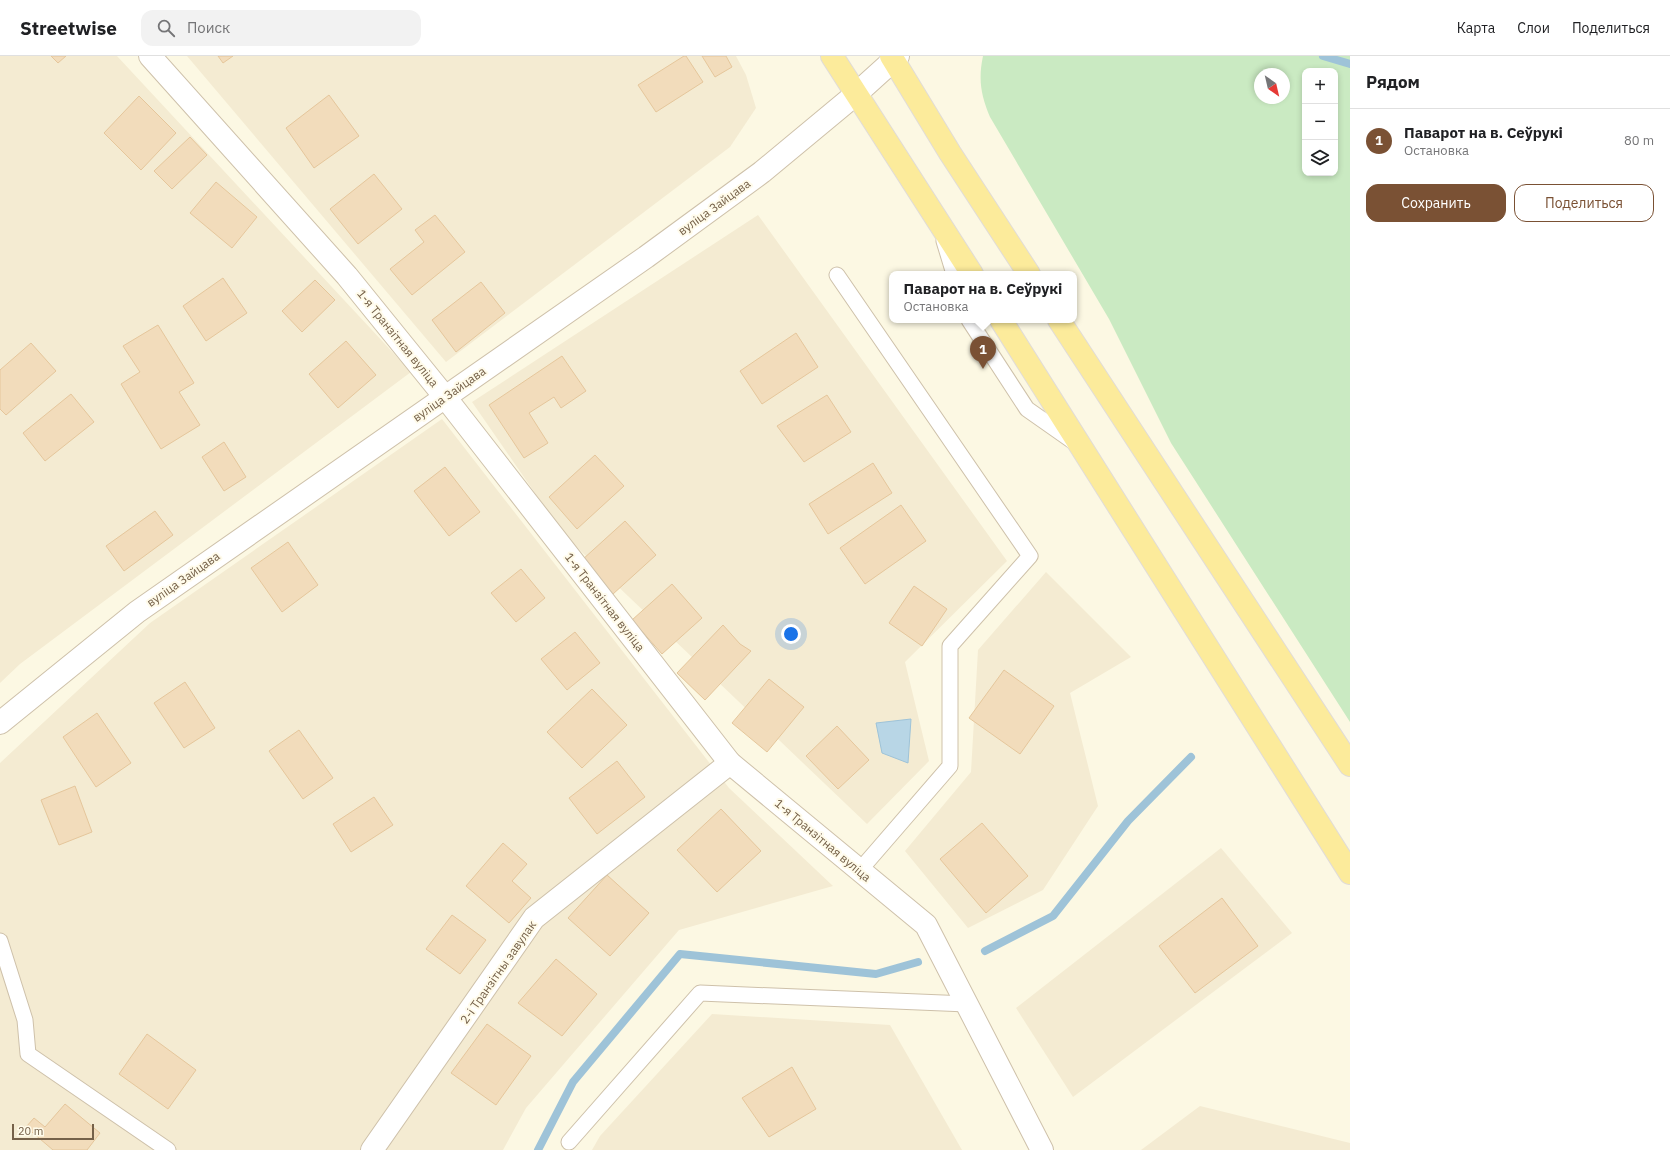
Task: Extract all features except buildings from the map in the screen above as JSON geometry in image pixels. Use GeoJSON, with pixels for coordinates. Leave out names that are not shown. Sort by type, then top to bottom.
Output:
{"type":"FeatureCollection","features":[{"type":"Feature","properties":{"kind":"main road"},"geometry":{"type":"LineString","coordinates":[[832,56],[970,271]]}},
{"type":"Feature","properties":{"kind":"main road"},"geometry":{"type":"LineString","coordinates":[[895,58],[950,153],[1027,271]]}},
{"type":"Feature","properties":{"kind":"main road"},"geometry":{"type":"LineString","coordinates":[[1004,323],[1350,873]]}},
{"type":"Feature","properties":{"kind":"main road"},"geometry":{"type":"LineString","coordinates":[[1061,323],[1350,765]]}},
{"type":"Feature","properties":{"kind":"street","name":"1-я Транзітная вуліца"},"geometry":{"type":"LineString","coordinates":[[150,56],[347,276],[445,397],[730,763],[926,925],[1042,1150]]}},
{"type":"Feature","properties":{"kind":"street","name":"вуліца Зайцава"},"geometry":{"type":"LineString","coordinates":[[0,723],[137,612],[691,224],[762,172],[856,94],[895,58]]}},
{"type":"Feature","properties":{"kind":"street","name":"2-і Транзітны завулак"},"geometry":{"type":"LineString","coordinates":[[372,1150],[534,918],[730,763]]}},
{"type":"Feature","properties":{"kind":"lane"},"geometry":{"type":"LineString","coordinates":[[937,219],[953,271]]}},
{"type":"Feature","properties":{"kind":"lane"},"geometry":{"type":"LineString","coordinates":[[837,275],[1030,556],[950,646],[950,766],[860,870]]}},
{"type":"Feature","properties":{"kind":"lane"},"geometry":{"type":"LineString","coordinates":[[971,323],[1027,409],[1084,449]]}},
{"type":"Feature","properties":{"kind":"lane"},"geometry":{"type":"LineString","coordinates":[[0,940],[25,1020],[28,1054],[168,1150]]}},
{"type":"Feature","properties":{"kind":"lane"},"geometry":{"type":"LineString","coordinates":[[569,1142],[700,993],[967,1004]]}},
{"type":"Feature","properties":{"kind":"shaded area"},"geometry":{"type":"Polygon","coordinates":[[[0,56],[117,56],[411,372],[20,664],[0,683],[0,56]]]}},
{"type":"Feature","properties":{"kind":"shaded area"},"geometry":{"type":"Polygon","coordinates":[[[187,56],[736,56],[746,75],[756,108],[730,147],[446,362],[187,56]]]}},
{"type":"Feature","properties":{"kind":"shaded area"},"geometry":{"type":"Polygon","coordinates":[[[758,215],[1007,561],[905,662],[929,761],[867,824],[564,535],[472,402],[758,215]]]}},
{"type":"Feature","properties":{"kind":"shaded area"},"geometry":{"type":"Polygon","coordinates":[[[442,419],[729,788],[833,886],[679,930],[526,1108],[503,1150],[0,1150],[0,763],[150,623],[442,419]]]}},
{"type":"Feature","properties":{"kind":"shaded area"},"geometry":{"type":"Polygon","coordinates":[[[1046,572],[1131,657],[1070,693],[1098,806],[1043,890],[968,928],[905,851],[971,772],[978,650],[1046,572]]]}},
{"type":"Feature","properties":{"kind":"shaded area"},"geometry":{"type":"Polygon","coordinates":[[[1221,848],[1292,933],[1073,1097],[1016,1008],[1221,848]]]}},
{"type":"Feature","properties":{"kind":"shaded area"},"geometry":{"type":"Polygon","coordinates":[[[712,1014],[890,1025],[962,1150],[592,1150],[600,1136],[712,1014]]]}},
{"type":"Feature","properties":{"kind":"shaded area"},"geometry":{"type":"Polygon","coordinates":[[[1200,1106],[1350,1143],[1350,1150],[1141,1150],[1200,1106]]]}},
{"type":"Feature","properties":{"kind":"green space"},"geometry":{"type":"Polygon","coordinates":[[[983,56],[1350,56],[1350,722],[1171,443],[1109,319],[990,117],[984,102],[981,87],[983,56]]]}},
{"type":"Feature","properties":{"kind":"water"},"geometry":{"type":"Polygon","coordinates":[[[911,719],[908,763],[882,753],[876,723],[911,719]]]}},
{"type":"Feature","properties":{"kind":"waterway"},"geometry":{"type":"LineString","coordinates":[[1323,56],[1350,64]]}},
{"type":"Feature","properties":{"kind":"waterway"},"geometry":{"type":"LineString","coordinates":[[985,951],[1053,916],[1128,821],[1191,757]]}},
{"type":"Feature","properties":{"kind":"waterway"},"geometry":{"type":"LineString","coordinates":[[538,1150],[573,1082],[680,954],[876,974],[918,962]]}},
{"type":"Feature","properties":{"kind":"place","name":"Паварот на в. Сеўрукі"},"geometry":{"type":"Point","coordinates":[983,369]}}]}
